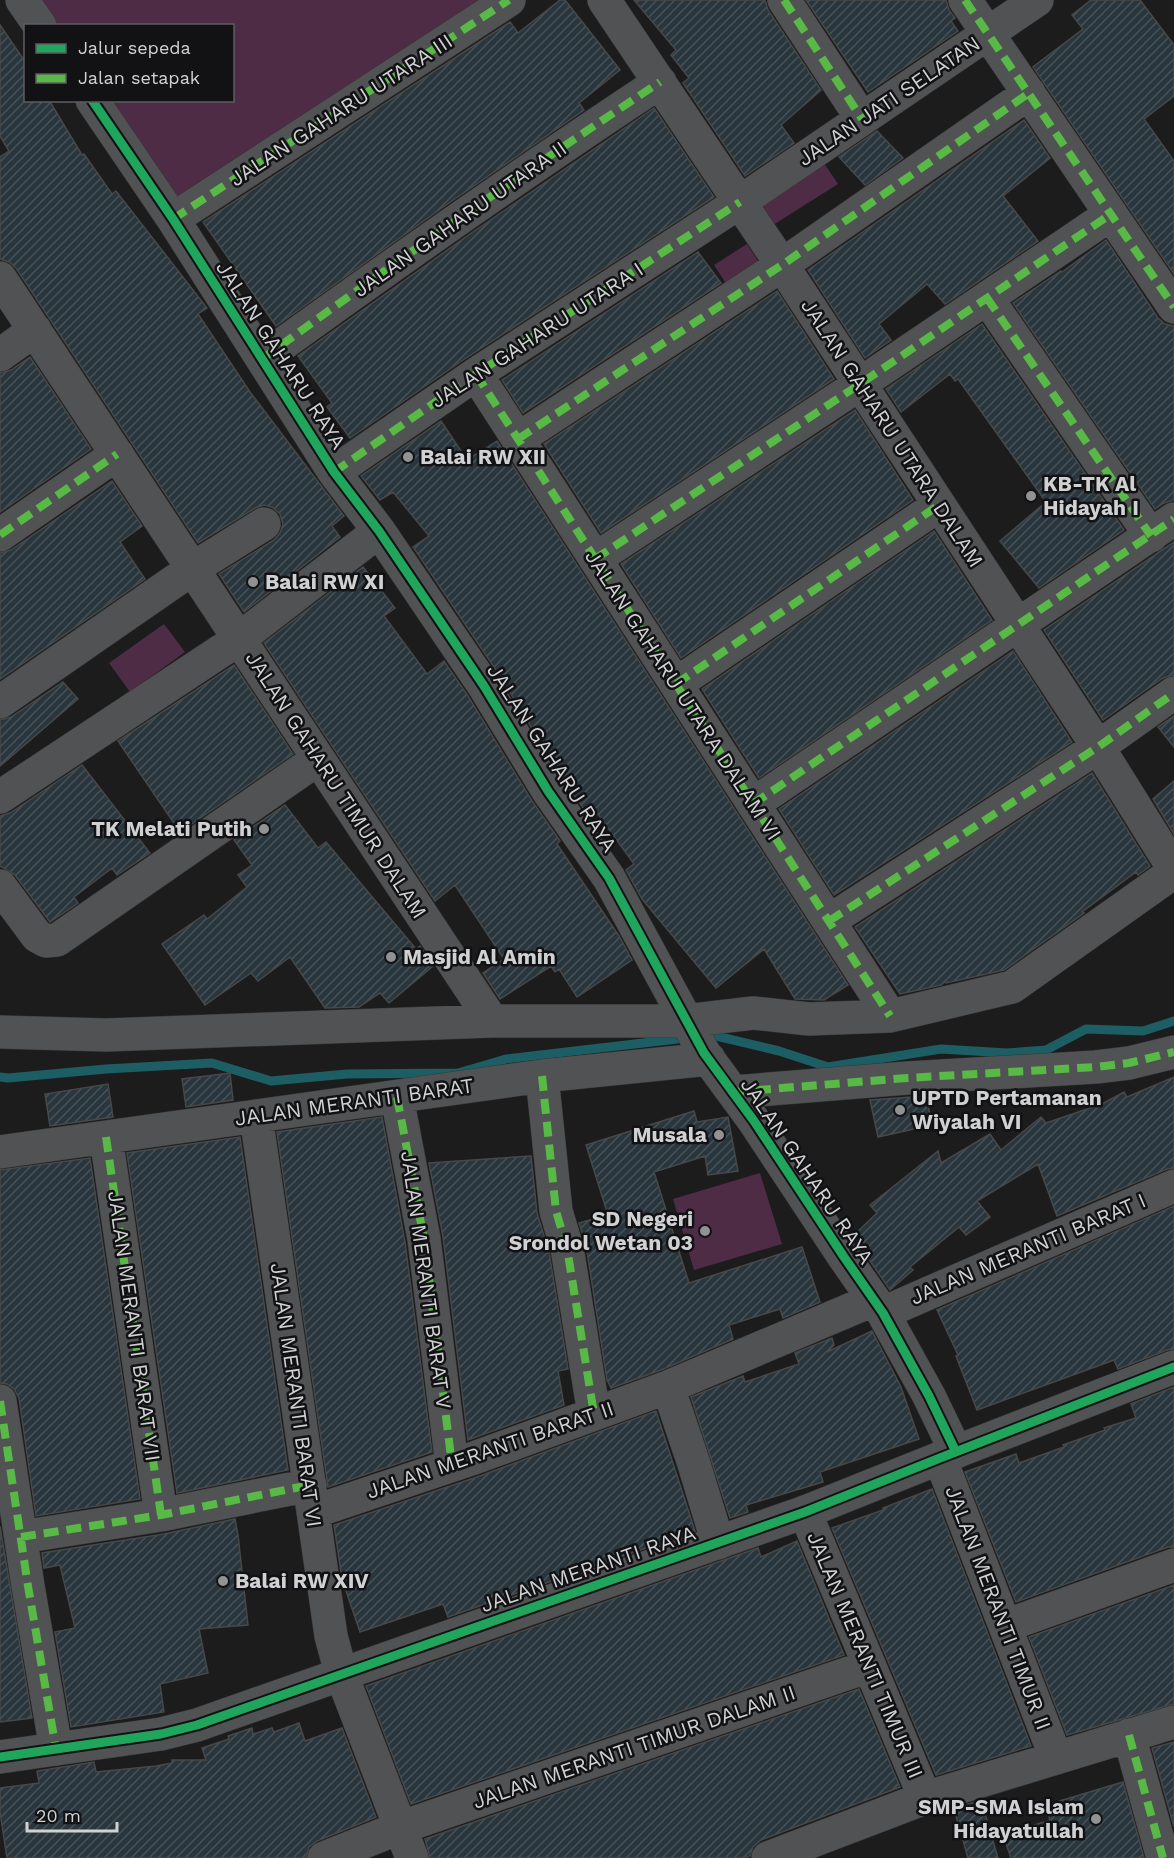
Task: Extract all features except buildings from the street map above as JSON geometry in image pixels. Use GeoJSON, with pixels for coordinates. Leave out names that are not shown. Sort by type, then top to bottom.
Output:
{"type":"FeatureCollection","features":[{"type":"Feature","properties":{"kind":"street"},"geometry":{"type":"LineString","coordinates":[[22,0],[39,24]]}},
{"type":"Feature","properties":{"kind":"street","name":"JALAN GAHARU UTARA III"},"geometry":{"type":"LineString","coordinates":[[173,219],[509,0]]}},
{"type":"Feature","properties":{"kind":"street","name":"JALAN GAHARU UTARA DALAM"},"geometry":{"type":"LineString","coordinates":[[604,0],[782,265],[1018,624],[1098,747],[1174,871]]}},
{"type":"Feature","properties":{"kind":"street"},"geometry":{"type":"LineString","coordinates":[[784,0],[862,119]]}},
{"type":"Feature","properties":{"kind":"street"},"geometry":{"type":"LineString","coordinates":[[965,0],[1174,308]]}},
{"type":"Feature","properties":{"kind":"street","name":"JALAN JATI SELATAN"},"geometry":{"type":"LineString","coordinates":[[740,202],[1037,0]]}},
{"type":"Feature","properties":{"kind":"street","name":"JALAN GAHARU UTARA II"},"geometry":{"type":"LineString","coordinates":[[262,359],[553,153],[660,82]]}},
{"type":"Feature","properties":{"kind":"street"},"geometry":{"type":"LineString","coordinates":[[518,439],[782,265],[1029,93]]}},
{"type":"Feature","properties":{"kind":"street","name":"JALAN GAHARU RAYA"},"geometry":{"type":"LineString","coordinates":[[93,102],[173,219],[334,472],[379,531],[484,686],[548,791],[609,879],[686,1023],[878,1306],[929,1396],[948,1455]]}},
{"type":"Feature","properties":{"kind":"street","name":"JALAN GAHARU UTARA I"},"geometry":{"type":"LineString","coordinates":[[334,472],[476,374],[740,202]]}},
{"type":"Feature","properties":{"kind":"street"},"geometry":{"type":"LineString","coordinates":[[595,559],[860,384],[1111,214]]}},
{"type":"Feature","properties":{"kind":"street","name":"JALAN GAHARU TIMUR DALAM"},"geometry":{"type":"LineString","coordinates":[[0,278],[492,1021]]}},
{"type":"Feature","properties":{"kind":"street"},"geometry":{"type":"LineString","coordinates":[[753,804],[1162,528],[987,298]]}},
{"type":"Feature","properties":{"kind":"street"},"geometry":{"type":"LineString","coordinates":[[0,355],[35,330]]}},
{"type":"Feature","properties":{"kind":"street","name":"JALAN GAHARU UTARA DALAM VI"},"geometry":{"type":"LineString","coordinates":[[476,374],[890,1016]]}},
{"type":"Feature","properties":{"kind":"street"},"geometry":{"type":"LineString","coordinates":[[0,535],[117,454]]}},
{"type":"Feature","properties":{"kind":"street"},"geometry":{"type":"LineString","coordinates":[[676,684],[939,505]]}},
{"type":"Feature","properties":{"kind":"street"},"geometry":{"type":"LineString","coordinates":[[0,702],[192,569],[264,524]]}},
{"type":"Feature","properties":{"kind":"street","name":"JALAN GAHARU TIMUR DALAM"},"geometry":{"type":"LineString","coordinates":[[239,639],[379,531]]}},
{"type":"Feature","properties":{"kind":"street"},"geometry":{"type":"LineString","coordinates":[[0,797],[239,639]]}},
{"type":"Feature","properties":{"kind":"street"},"geometry":{"type":"LineString","coordinates":[[829,921],[1098,747],[1174,693]]}},
{"type":"Feature","properties":{"kind":"street"},"geometry":{"type":"LineString","coordinates":[[0,885],[37,936],[46,941],[57,940],[318,759]]}},
{"type":"Feature","properties":{"kind":"street"},"geometry":{"type":"LineString","coordinates":[[0,1032],[106,1035],[492,1021],[686,1023],[753,1013],[809,1018],[890,1016],[1012,987],[1174,871]]}},
{"type":"Feature","properties":{"kind":"street","name":"JALAN GAHARU RAYA"},"geometry":{"type":"LineString","coordinates":[[734,1092],[908,1078],[1096,1067],[1129,1063],[1174,1052]]}},
{"type":"Feature","properties":{"kind":"street","name":"JALAN MERANTI BARAT"},"geometry":{"type":"LineString","coordinates":[[0,1152],[542,1076],[707,1056]]}},
{"type":"Feature","properties":{"kind":"street"},"geometry":{"type":"LineString","coordinates":[[542,1076],[556,1211],[567,1248],[594,1414]]}},
{"type":"Feature","properties":{"kind":"street","name":"JALAN MERANTI BARAT V"},"geometry":{"type":"LineString","coordinates":[[397,1096],[424,1239],[453,1465]]}},
{"type":"Feature","properties":{"kind":"street","name":"JALAN MERANTI BARAT VI"},"geometry":{"type":"LineString","coordinates":[[256,1116],[326,1608],[341,1673],[412,1858]]}},
{"type":"Feature","properties":{"kind":"street","name":"JALAN MERANTI BARAT VII"},"geometry":{"type":"LineString","coordinates":[[106,1137],[161,1515]]}},
{"type":"Feature","properties":{"kind":"street","name":"JALAN MERANTI BARAT I"},"geometry":{"type":"LineString","coordinates":[[878,1306],[1174,1186]]}},
{"type":"Feature","properties":{"kind":"street","name":"JALAN MERANTI BARAT II"},"geometry":{"type":"LineString","coordinates":[[21,1537],[161,1515],[311,1498],[453,1465],[668,1387],[878,1306]]}},
{"type":"Feature","properties":{"kind":"street","name":"JALAN MERANTI RAYA"},"geometry":{"type":"LineString","coordinates":[[0,1757],[161,1734],[197,1725],[805,1512],[1174,1367]]}},
{"type":"Feature","properties":{"kind":"street"},"geometry":{"type":"LineString","coordinates":[[668,1387],[718,1543]]}},
{"type":"Feature","properties":{"kind":"street"},"geometry":{"type":"LineString","coordinates":[[0,1401],[21,1537],[14,1587],[56,1749]]}},
{"type":"Feature","properties":{"kind":"street","name":"JALAN MERANTI TIMUR II"},"geometry":{"type":"LineString","coordinates":[[948,1455],[1005,1626],[1056,1758]]}},
{"type":"Feature","properties":{"kind":"street","name":"JALAN MERANTI TIMUR III"},"geometry":{"type":"LineString","coordinates":[[805,1512],[924,1798]]}},
{"type":"Feature","properties":{"kind":"street"},"geometry":{"type":"LineString","coordinates":[[1005,1626],[1174,1565]]}},
{"type":"Feature","properties":{"kind":"street","name":"JALAN MERANTI TIMUR DALAM II"},"geometry":{"type":"LineString","coordinates":[[324,1858],[399,1828],[869,1666]]}},
{"type":"Feature","properties":{"kind":"street"},"geometry":{"type":"LineString","coordinates":[[768,1858],[924,1798],[1174,1722]]}},
{"type":"Feature","properties":{"kind":"street"},"geometry":{"type":"LineString","coordinates":[[1129,1735],[1163,1858]]}},
{"type":"Feature","properties":{"kind":"shaded area"},"geometry":{"type":"Polygon","coordinates":[[[40,0],[495,0],[166,204],[103,102],[234,102],[234,24],[54,24],[40,0]]]}},
{"type":"Feature","properties":{"kind":"shaded area"},"geometry":{"type":"Polygon","coordinates":[[[820,157],[838,184],[773,225],[756,198],[820,157]]]}},
{"type":"Feature","properties":{"kind":"shaded area"},"geometry":{"type":"Polygon","coordinates":[[[747,244],[762,267],[729,288],[714,265],[747,244]]]}},
{"type":"Feature","properties":{"kind":"shaded area"},"geometry":{"type":"Polygon","coordinates":[[[164,624],[185,652],[130,692],[109,663],[164,624]]]}},
{"type":"Feature","properties":{"kind":"shaded area"},"geometry":{"type":"Polygon","coordinates":[[[760,1173],[782,1244],[694,1270],[673,1199],[760,1173]]]}},
{"type":"Feature","properties":{"kind":"waterway"},"geometry":{"type":"LineString","coordinates":[[0,1077],[212,1063],[271,1081],[347,1074],[458,1073],[506,1059],[712,1035],[779,1051],[828,1067],[941,1049],[1007,1053],[1046,1050],[1086,1029],[1143,1031],[1174,1021]]}},
{"type":"Feature","properties":{"kind":"marked path"},"geometry":{"type":"LineString","coordinates":[[173,219],[509,0]]}},
{"type":"Feature","properties":{"kind":"marked path"},"geometry":{"type":"LineString","coordinates":[[784,0],[862,119]]}},
{"type":"Feature","properties":{"kind":"marked path"},"geometry":{"type":"LineString","coordinates":[[965,0],[1174,307]]}},
{"type":"Feature","properties":{"kind":"marked path"},"geometry":{"type":"LineString","coordinates":[[262,359],[559,149],[660,82]]}},
{"type":"Feature","properties":{"kind":"marked path"},"geometry":{"type":"LineString","coordinates":[[518,439],[782,265],[1029,93]]}},
{"type":"Feature","properties":{"kind":"marked path"},"geometry":{"type":"LineString","coordinates":[[334,472],[476,374],[740,202]]}},
{"type":"Feature","properties":{"kind":"marked path"},"geometry":{"type":"LineString","coordinates":[[595,559],[860,384],[1111,214]]}},
{"type":"Feature","properties":{"kind":"marked path"},"geometry":{"type":"LineString","coordinates":[[987,298],[1151,536]]}},
{"type":"Feature","properties":{"kind":"marked path"},"geometry":{"type":"LineString","coordinates":[[476,374],[890,1016]]}},
{"type":"Feature","properties":{"kind":"marked path"},"geometry":{"type":"LineString","coordinates":[[0,535],[117,454]]}},
{"type":"Feature","properties":{"kind":"marked path"},"geometry":{"type":"LineString","coordinates":[[676,684],[939,505]]}},
{"type":"Feature","properties":{"kind":"marked path"},"geometry":{"type":"LineString","coordinates":[[753,804],[1174,519]]}},
{"type":"Feature","properties":{"kind":"marked path"},"geometry":{"type":"LineString","coordinates":[[829,921],[1098,747],[1174,693]]}},
{"type":"Feature","properties":{"kind":"marked path"},"geometry":{"type":"LineString","coordinates":[[733,1092],[907,1078],[1096,1067],[1129,1063],[1174,1052]]}},
{"type":"Feature","properties":{"kind":"marked path"},"geometry":{"type":"LineString","coordinates":[[542,1076],[556,1211],[567,1248],[594,1414]]}},
{"type":"Feature","properties":{"kind":"marked path"},"geometry":{"type":"LineString","coordinates":[[397,1097],[424,1239],[452,1465]]}},
{"type":"Feature","properties":{"kind":"marked path"},"geometry":{"type":"LineString","coordinates":[[106,1137],[161,1515]]}},
{"type":"Feature","properties":{"kind":"marked path"},"geometry":{"type":"LineString","coordinates":[[0,1401],[56,1749]]}},
{"type":"Feature","properties":{"kind":"marked path"},"geometry":{"type":"LineString","coordinates":[[21,1537],[161,1515],[310,1485]]}},
{"type":"Feature","properties":{"kind":"marked path"},"geometry":{"type":"LineString","coordinates":[[1129,1735],[1163,1858]]}},
{"type":"Feature","properties":{"kind":"cycle path"},"geometry":{"type":"LineString","coordinates":[[93,102],[173,219],[334,472],[379,531],[484,686],[548,791],[609,878],[704,1053],[754,1121],[883,1313],[929,1396],[956,1452]]}},
{"type":"Feature","properties":{"kind":"cycle path"},"geometry":{"type":"LineString","coordinates":[[0,1757],[161,1734],[197,1725],[805,1512],[1174,1367]]}},
{"type":"Feature","properties":{"kind":"place","name":"Balai RW XII"},"geometry":{"type":"Point","coordinates":[408,457]}},
{"type":"Feature","properties":{"kind":"place","name":"KB-TK Al Hidayah I"},"geometry":{"type":"Point","coordinates":[1031,496]}},
{"type":"Feature","properties":{"kind":"place","name":"Balai RW XI"},"geometry":{"type":"Point","coordinates":[253,582]}},
{"type":"Feature","properties":{"kind":"place","name":"TK Melati Putih"},"geometry":{"type":"Point","coordinates":[264,829]}},
{"type":"Feature","properties":{"kind":"place","name":"Masjid Al Amin"},"geometry":{"type":"Point","coordinates":[391,957]}},
{"type":"Feature","properties":{"kind":"place","name":"UPTD Pertamanan Wiyalah VI"},"geometry":{"type":"Point","coordinates":[900,1110]}},
{"type":"Feature","properties":{"kind":"place","name":"Musala"},"geometry":{"type":"Point","coordinates":[719,1135]}},
{"type":"Feature","properties":{"kind":"place","name":"SD Negeri Srondol Wetan 03"},"geometry":{"type":"Point","coordinates":[705,1231]}},
{"type":"Feature","properties":{"kind":"place","name":"Balai RW XIV"},"geometry":{"type":"Point","coordinates":[223,1581]}},
{"type":"Feature","properties":{"kind":"place","name":"SMP-SMA Islam Hidayatullah"},"geometry":{"type":"Point","coordinates":[1096,1819]}}]}
